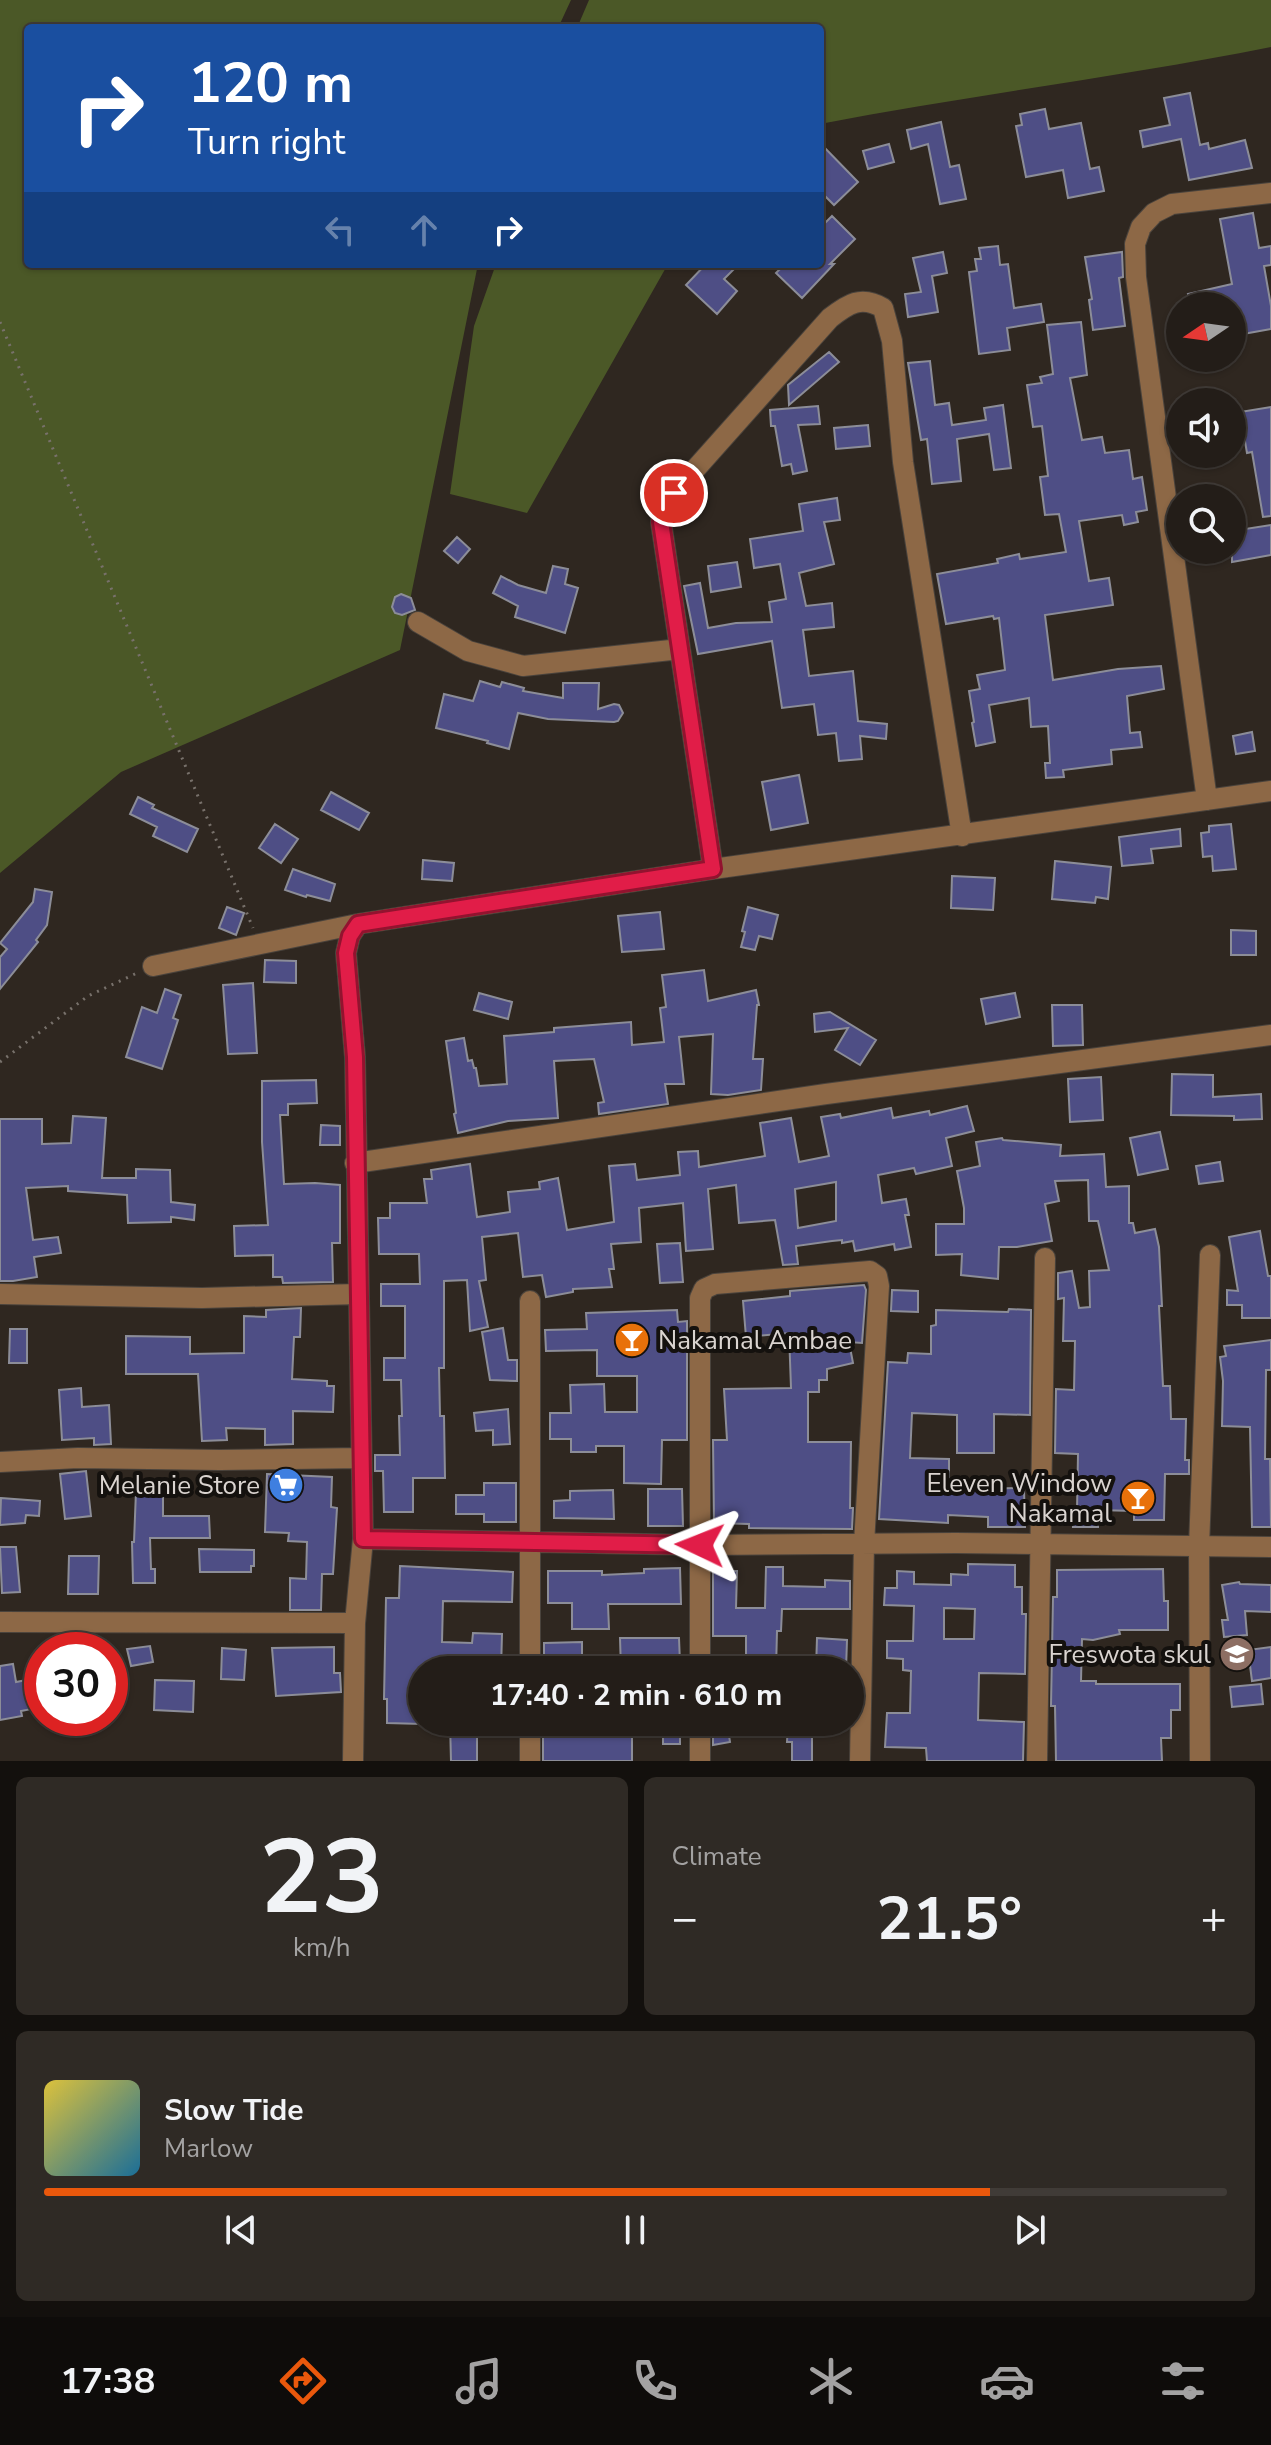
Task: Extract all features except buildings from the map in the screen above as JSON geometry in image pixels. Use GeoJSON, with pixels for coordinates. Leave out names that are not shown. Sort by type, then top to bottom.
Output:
{"type":"FeatureCollection","features":[{"type":"Feature","properties":{"kind":"street"},"geometry":{"type":"LineString","coordinates":[[1207,800],[1136,277],[1135,244],[1141,227],[1154,213],[1172,204],[1271,193]]}},
{"type":"Feature","properties":{"kind":"street"},"geometry":{"type":"LineString","coordinates":[[713,869],[661,522],[674,493],[830,318],[849,303],[862,300],[883,308],[892,341],[903,462],[962,836]]}},
{"type":"Feature","properties":{"kind":"street"},"geometry":{"type":"LineString","coordinates":[[418,622],[468,651],[523,666],[680,649]]}},
{"type":"Feature","properties":{"kind":"street"},"geometry":{"type":"LineString","coordinates":[[153,966],[358,924],[713,869],[1271,791]]}},
{"type":"Feature","properties":{"kind":"street"},"geometry":{"type":"LineString","coordinates":[[353,1761],[355,1623],[363,1539],[355,1057],[346,953],[350,936],[358,924]]}},
{"type":"Feature","properties":{"kind":"street"},"geometry":{"type":"LineString","coordinates":[[355,1163],[841,1092],[1271,1035]]}},
{"type":"Feature","properties":{"kind":"street"},"geometry":{"type":"LineString","coordinates":[[1200,1761],[1199,1547],[1210,1255]]}},
{"type":"Feature","properties":{"kind":"street"},"geometry":{"type":"LineString","coordinates":[[1037,1761],[1045,1258]]}},
{"type":"Feature","properties":{"kind":"street"},"geometry":{"type":"LineString","coordinates":[[700,1656],[700,1298],[704,1289],[715,1284],[870,1271],[877,1276],[879,1286],[864,1544],[860,1761]]}},
{"type":"Feature","properties":{"kind":"street"},"geometry":{"type":"LineString","coordinates":[[0,1294],[202,1298],[358,1294]]}},
{"type":"Feature","properties":{"kind":"street"},"geometry":{"type":"LineString","coordinates":[[530,1301],[530,1656]]}},
{"type":"Feature","properties":{"kind":"street"},"geometry":{"type":"LineString","coordinates":[[0,1462],[78,1458],[361,1458]]}},
{"type":"Feature","properties":{"kind":"street"},"geometry":{"type":"LineString","coordinates":[[363,1539],[700,1545],[956,1543],[1271,1547]]}},
{"type":"Feature","properties":{"kind":"street"},"geometry":{"type":"LineString","coordinates":[[0,1622],[355,1623]]}},
{"type":"Feature","properties":{"kind":"street"},"geometry":{"type":"LineString","coordinates":[[530,1736],[530,1761]]}},
{"type":"Feature","properties":{"kind":"street"},"geometry":{"type":"LineString","coordinates":[[700,1736],[700,1761]]}},
{"type":"Feature","properties":{"kind":"path"},"geometry":{"type":"LineString","coordinates":[[0,322],[259,942]]}},
{"type":"Feature","properties":{"kind":"path"},"geometry":{"type":"LineString","coordinates":[[0,1062],[88,996],[153,966]]}},
{"type":"Feature","properties":{"kind":"green space"},"geometry":{"type":"Polygon","coordinates":[[[0,0],[571,0],[560,24],[24,24],[24,268],[477,268],[400,650],[121,772],[0,873],[0,0]]]}},
{"type":"Feature","properties":{"kind":"green space"},"geometry":{"type":"Polygon","coordinates":[[[589,0],[1271,0],[1271,47],[824,123],[824,24],[579,24],[589,0]]]}},
{"type":"Feature","properties":{"kind":"green space"},"geometry":{"type":"Polygon","coordinates":[[[495,268],[666,268],[527,513],[450,494],[474,326],[495,268]]]}},
{"type":"Feature","properties":{"kind":"place","name":"Nakamal Ambae"},"geometry":{"type":"Point","coordinates":[632,1340]}},
{"type":"Feature","properties":{"kind":"place","name":"Melanie Store"},"geometry":{"type":"Point","coordinates":[286,1485]}},
{"type":"Feature","properties":{"kind":"place","name":"Eleven Window Nakamal"},"geometry":{"type":"Point","coordinates":[1138,1498]}},
{"type":"Feature","properties":{"kind":"place","name":"Freswota skul"},"geometry":{"type":"Point","coordinates":[1237,1654]}},
{"type":"Feature","properties":{"kind":"route"},"geometry":{"type":"LineString","coordinates":[[674,493],[661,522],[713,869],[358,924],[350,936],[346,953],[355,1057],[363,1539],[700,1545]]}}]}
